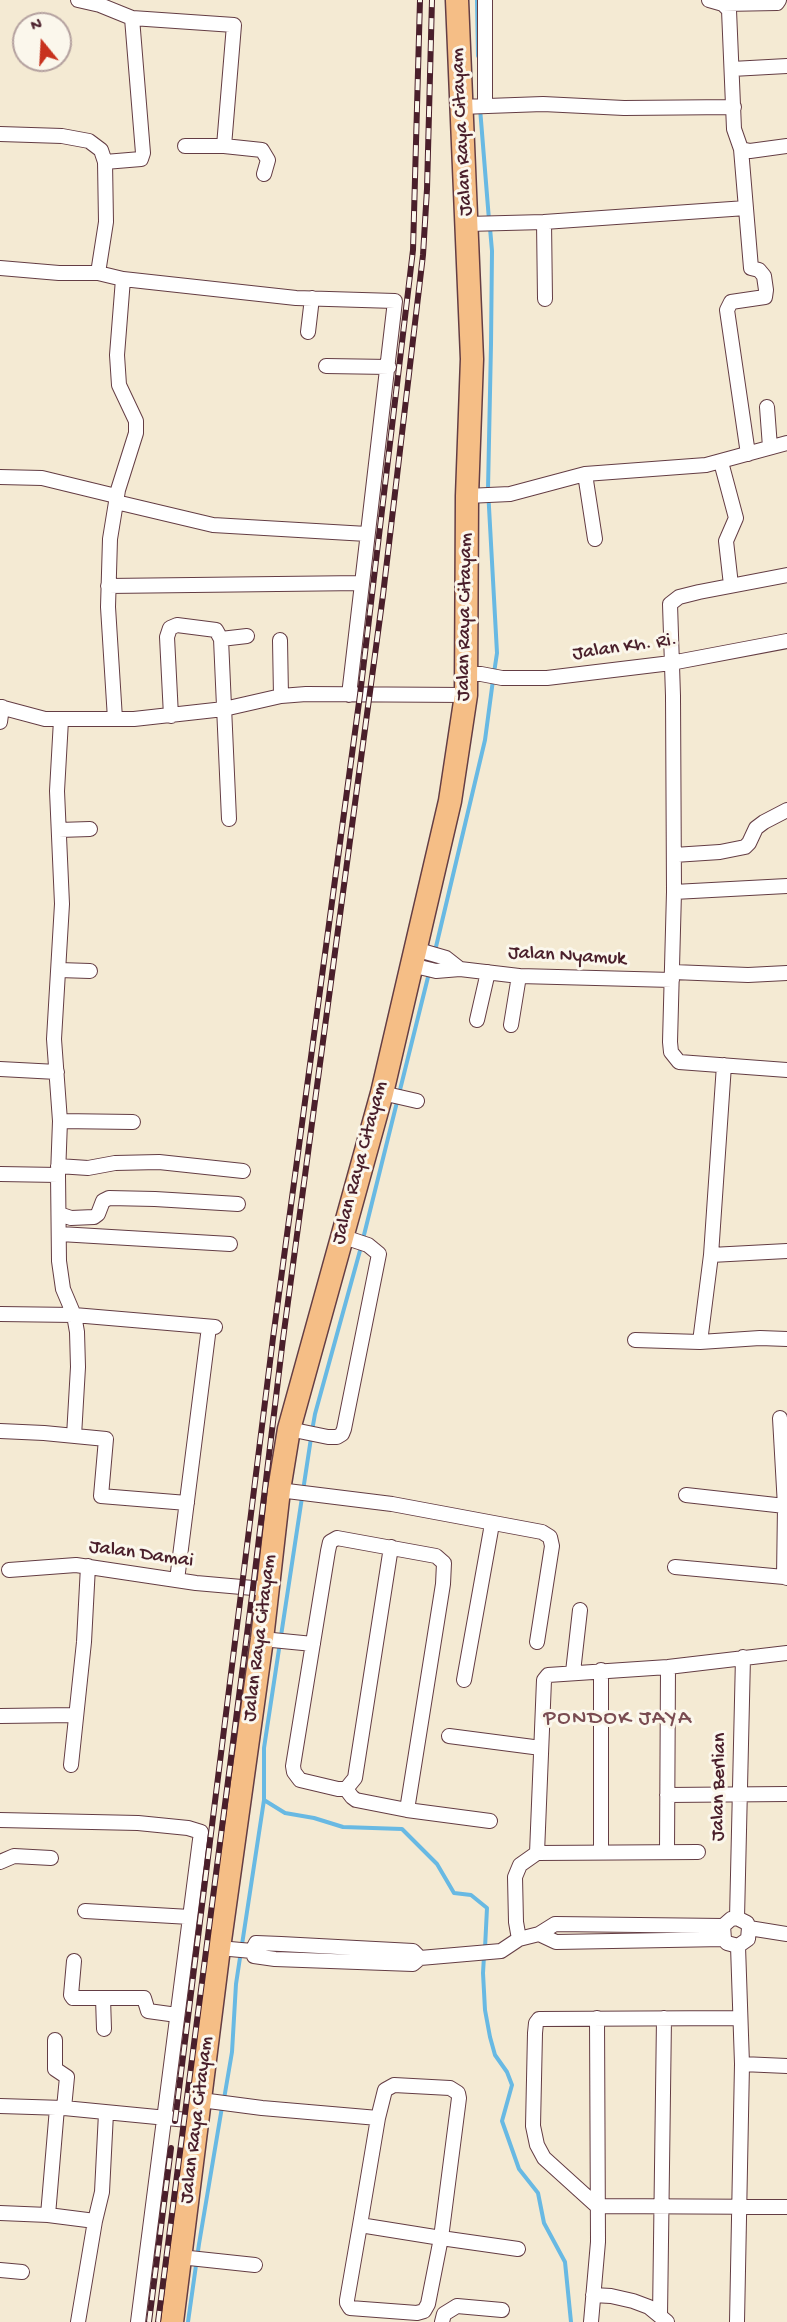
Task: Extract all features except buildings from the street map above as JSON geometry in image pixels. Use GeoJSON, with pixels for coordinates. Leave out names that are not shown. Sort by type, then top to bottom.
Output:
{"type":"FeatureCollection","features":[{"type":"Feature","properties":{"kind":"main road","name":"Jalan Raya Citayam"},"geometry":{"type":"LineString","coordinates":[[175,2322],[187,2257],[224,1949],[269,1640],[268,1587],[298,1431],[355,1241],[419,958],[473,681],[471,224],[473,106],[457,0]]}},
{"type":"Feature","properties":{"kind":"street"},"geometry":{"type":"LineString","coordinates":[[78,0],[132,18],[234,25],[225,146]]}},
{"type":"Feature","properties":{"kind":"street"},"geometry":{"type":"LineString","coordinates":[[485,0],[473,106],[543,104],[624,108],[734,107]]}},
{"type":"Feature","properties":{"kind":"street"},"geometry":{"type":"LineString","coordinates":[[709,0],[723,4],[777,3],[779,0]]}},
{"type":"Feature","properties":{"kind":"street"},"geometry":{"type":"LineString","coordinates":[[723,4],[729,10],[734,129],[741,149],[751,268],[759,270],[764,276],[765,297],[731,303],[727,310],[748,454]]}},
{"type":"Feature","properties":{"kind":"street"},"geometry":{"type":"LineString","coordinates":[[105,162],[137,160],[142,157],[132,18]]}},
{"type":"Feature","properties":{"kind":"street"},"geometry":{"type":"LineString","coordinates":[[732,69],[787,66]]}},
{"type":"Feature","properties":{"kind":"street"},"geometry":{"type":"LineString","coordinates":[[0,134],[62,136],[89,141],[101,150],[105,162],[106,222],[98,273]]}},
{"type":"Feature","properties":{"kind":"street"},"geometry":{"type":"LineString","coordinates":[[185,146],[225,146],[262,150],[268,160],[264,174]]}},
{"type":"Feature","properties":{"kind":"street"},"geometry":{"type":"LineString","coordinates":[[741,149],[750,151],[787,146]]}},
{"type":"Feature","properties":{"kind":"street"},"geometry":{"type":"LineString","coordinates":[[471,224],[544,222],[746,208]]}},
{"type":"Feature","properties":{"kind":"street"},"geometry":{"type":"LineString","coordinates":[[544,222],[545,299]]}},
{"type":"Feature","properties":{"kind":"street"},"geometry":{"type":"LineString","coordinates":[[0,268],[59,273],[98,273],[176,287],[312,298],[395,301],[349,694]]}},
{"type":"Feature","properties":{"kind":"street"},"geometry":{"type":"LineString","coordinates":[[115,719],[108,586],[110,539],[116,499],[136,434],[136,421],[119,385],[117,355],[123,279]]}},
{"type":"Feature","properties":{"kind":"street"},"geometry":{"type":"LineString","coordinates":[[308,332],[312,298]]}},
{"type":"Feature","properties":{"kind":"street"},"geometry":{"type":"LineString","coordinates":[[326,366],[389,367]]}},
{"type":"Feature","properties":{"kind":"street"},"geometry":{"type":"LineString","coordinates":[[767,407],[770,447]]}},
{"type":"Feature","properties":{"kind":"street"},"geometry":{"type":"LineString","coordinates":[[471,496],[510,494],[585,474],[706,465],[787,443]]}},
{"type":"Feature","properties":{"kind":"street"},"geometry":{"type":"LineString","coordinates":[[721,462],[736,518],[726,541],[731,585]]}},
{"type":"Feature","properties":{"kind":"street"},"geometry":{"type":"LineString","coordinates":[[585,474],[595,539]]}},
{"type":"Feature","properties":{"kind":"street"},"geometry":{"type":"LineString","coordinates":[[0,477],[42,478],[213,525],[368,534]]}},
{"type":"Feature","properties":{"kind":"street"},"geometry":{"type":"LineString","coordinates":[[787,575],[679,597],[670,604],[674,855],[670,1042],[675,1059],[679,1062],[787,1070]]}},
{"type":"Feature","properties":{"kind":"street"},"geometry":{"type":"LineString","coordinates":[[108,586],[362,583]]}},
{"type":"Feature","properties":{"kind":"street"},"geometry":{"type":"LineString","coordinates":[[171,716],[167,637],[170,628],[177,625],[216,630],[221,639],[229,819]]}},
{"type":"Feature","properties":{"kind":"street"},"geometry":{"type":"LineString","coordinates":[[221,639],[247,636]]}},
{"type":"Feature","properties":{"kind":"street"},"geometry":{"type":"LineString","coordinates":[[280,640],[281,696]]}},
{"type":"Feature","properties":{"kind":"street","name":"Jalan Kh. Ri."},"geometry":{"type":"LineString","coordinates":[[1,707],[45,719],[61,720],[171,716],[224,709],[281,696],[349,694],[502,678],[547,678],[671,663],[787,641]]}},
{"type":"Feature","properties":{"kind":"street"},"geometry":{"type":"LineString","coordinates":[[0,722],[1,707]]}},
{"type":"Feature","properties":{"kind":"street"},"geometry":{"type":"LineString","coordinates":[[61,720],[57,791],[62,904],[54,1040],[60,1121],[59,1261],[63,1289],[74,1315],[78,1367],[74,1436]]}},
{"type":"Feature","properties":{"kind":"street"},"geometry":{"type":"LineString","coordinates":[[674,855],[720,852],[745,847],[756,828],[787,810]]}},
{"type":"Feature","properties":{"kind":"street"},"geometry":{"type":"LineString","coordinates":[[59,830],[90,829]]}},
{"type":"Feature","properties":{"kind":"street"},"geometry":{"type":"LineString","coordinates":[[674,892],[787,886]]}},
{"type":"Feature","properties":{"kind":"street","name":"Jalan Nyamuk"},"geometry":{"type":"LineString","coordinates":[[419,958],[442,957],[452,961],[460,969]]}},
{"type":"Feature","properties":{"kind":"street","name":"Jalan Nyamuk"},"geometry":{"type":"LineString","coordinates":[[419,958],[436,971],[449,972],[460,969],[519,976],[787,973]]}},
{"type":"Feature","properties":{"kind":"street"},"geometry":{"type":"LineString","coordinates":[[59,970],[90,971]]}},
{"type":"Feature","properties":{"kind":"street"},"geometry":{"type":"LineString","coordinates":[[477,1020],[488,972]]}},
{"type":"Feature","properties":{"kind":"street"},"geometry":{"type":"LineString","coordinates":[[511,1025],[519,976]]}},
{"type":"Feature","properties":{"kind":"street"},"geometry":{"type":"LineString","coordinates":[[700,1342],[711,1255],[724,1065]]}},
{"type":"Feature","properties":{"kind":"street"},"geometry":{"type":"LineString","coordinates":[[0,1069],[57,1072]]}},
{"type":"Feature","properties":{"kind":"street"},"geometry":{"type":"LineString","coordinates":[[387,1093],[412,1100]]}},
{"type":"Feature","properties":{"kind":"street"},"geometry":{"type":"LineString","coordinates":[[60,1121],[133,1122]]}},
{"type":"Feature","properties":{"kind":"street"},"geometry":{"type":"LineString","coordinates":[[0,1174],[88,1168],[115,1163],[159,1162],[243,1171]]}},
{"type":"Feature","properties":{"kind":"street"},"geometry":{"type":"LineString","coordinates":[[59,1214],[71,1218],[94,1217],[108,1198],[155,1198],[238,1204]]}},
{"type":"Feature","properties":{"kind":"street"},"geometry":{"type":"LineString","coordinates":[[60,1234],[230,1244]]}},
{"type":"Feature","properties":{"kind":"street"},"geometry":{"type":"LineString","coordinates":[[298,1431],[337,1437],[344,1429],[378,1259],[376,1250],[355,1241]]}},
{"type":"Feature","properties":{"kind":"street"},"geometry":{"type":"LineString","coordinates":[[711,1255],[787,1251]]}},
{"type":"Feature","properties":{"kind":"street"},"geometry":{"type":"LineString","coordinates":[[0,1314],[74,1315],[212,1327],[177,1580]]}},
{"type":"Feature","properties":{"kind":"street"},"geometry":{"type":"LineString","coordinates":[[635,1340],[700,1342],[760,1338],[787,1339]]}},
{"type":"Feature","properties":{"kind":"street"},"geometry":{"type":"LineString","coordinates":[[675,1567],[785,1577],[785,1506],[780,1418]]}},
{"type":"Feature","properties":{"kind":"street"},"geometry":{"type":"LineString","coordinates":[[0,1431],[106,1439],[101,1496],[187,1503]]}},
{"type":"Feature","properties":{"kind":"street"},"geometry":{"type":"LineString","coordinates":[[286,1491],[392,1504],[542,1532],[550,1537],[552,1546],[537,1642]]}},
{"type":"Feature","properties":{"kind":"street"},"geometry":{"type":"LineString","coordinates":[[686,1495],[785,1506]]}},
{"type":"Feature","properties":{"kind":"street"},"geometry":{"type":"LineString","coordinates":[[464,1680],[492,1524]]}},
{"type":"Feature","properties":{"kind":"street"},"geometry":{"type":"LineString","coordinates":[[391,1548],[353,1783],[346,1789],[338,1789],[300,1780],[293,1766],[306,1644],[330,1542],[337,1538],[345,1539],[436,1556],[444,1563],[445,1570],[407,1810]]}},
{"type":"Feature","properties":{"kind":"street"},"geometry":{"type":"LineString","coordinates":[[71,1765],[84,1642],[87,1566]]}},
{"type":"Feature","properties":{"kind":"street","name":"Jalan Damai"},"geometry":{"type":"LineString","coordinates":[[9,1570],[87,1566],[177,1580],[253,1588],[268,1587]]}},
{"type":"Feature","properties":{"kind":"street"},"geometry":{"type":"LineString","coordinates":[[573,1672],[580,1610]]}},
{"type":"Feature","properties":{"kind":"street"},"geometry":{"type":"LineString","coordinates":[[269,1640],[306,1644]]}},
{"type":"Feature","properties":{"kind":"street"},"geometry":{"type":"LineString","coordinates":[[537,1853],[544,1680],[549,1675],[668,1667],[787,1653]]}},
{"type":"Feature","properties":{"kind":"street","name":"Jalan Berlian"},"geometry":{"type":"LineString","coordinates":[[737,1918],[743,1657]]}},
{"type":"Feature","properties":{"kind":"street"},"geometry":{"type":"LineString","coordinates":[[667,1851],[668,1667]]}},
{"type":"Feature","properties":{"kind":"street"},"geometry":{"type":"LineString","coordinates":[[601,1671],[601,1852]]}},
{"type":"Feature","properties":{"kind":"street"},"geometry":{"type":"LineString","coordinates":[[0,1716],[75,1715]]}},
{"type":"Feature","properties":{"kind":"street"},"geometry":{"type":"LineString","coordinates":[[449,1736],[541,1748]]}},
{"type":"Feature","properties":{"kind":"street"},"geometry":{"type":"LineString","coordinates":[[346,1789],[356,1800],[407,1810],[490,1821]]}},
{"type":"Feature","properties":{"kind":"street"},"geometry":{"type":"LineString","coordinates":[[667,1796],[787,1794]]}},
{"type":"Feature","properties":{"kind":"street"},"geometry":{"type":"LineString","coordinates":[[0,1820],[138,1824],[199,1830],[202,1836],[138,2322]]}},
{"type":"Feature","properties":{"kind":"street"},"geometry":{"type":"LineString","coordinates":[[519,1940],[516,1922],[516,1877],[520,1865],[537,1853],[698,1852]]}},
{"type":"Feature","properties":{"kind":"street"},"geometry":{"type":"LineString","coordinates":[[0,1862],[14,1856],[51,1858]]}},
{"type":"Feature","properties":{"kind":"street"},"geometry":{"type":"LineString","coordinates":[[85,1911],[190,1917]]}},
{"type":"Feature","properties":{"kind":"street"},"geometry":{"type":"LineString","coordinates":[[737,1918],[747,1923],[749,1928],[748,1939],[738,1946],[727,1943],[724,1932],[731,1919],[737,1918]]}},
{"type":"Feature","properties":{"kind":"street"},"geometry":{"type":"LineString","coordinates":[[749,1928],[787,1934]]}},
{"type":"Feature","properties":{"kind":"street"},"geometry":{"type":"LineString","coordinates":[[224,1949],[249,1951],[254,1956],[275,1959],[413,1964],[420,1958],[495,1953],[519,1940],[539,1934],[556,1942],[724,1932]]}},
{"type":"Feature","properties":{"kind":"street"},"geometry":{"type":"LineString","coordinates":[[737,2322],[742,2064],[738,1946]]}},
{"type":"Feature","properties":{"kind":"street"},"geometry":{"type":"LineString","coordinates":[[74,1961],[72,1997],[144,1998],[148,2011],[177,2015]]}},
{"type":"Feature","properties":{"kind":"street"},"geometry":{"type":"LineString","coordinates":[[103,1998],[104,2029]]}},
{"type":"Feature","properties":{"kind":"street"},"geometry":{"type":"LineString","coordinates":[[591,2322],[598,2242],[597,2018]]}},
{"type":"Feature","properties":{"kind":"street"},"geometry":{"type":"LineString","coordinates":[[664,2018],[661,2206],[664,2319]]}},
{"type":"Feature","properties":{"kind":"street"},"geometry":{"type":"LineString","coordinates":[[740,2018],[539,2019],[536,2023],[533,2126],[537,2145],[544,2158],[597,2205],[787,2207]]}},
{"type":"Feature","properties":{"kind":"street"},"geometry":{"type":"LineString","coordinates":[[48,2215],[60,2108],[67,2077],[55,2069],[55,2040]]}},
{"type":"Feature","properties":{"kind":"street"},"geometry":{"type":"LineString","coordinates":[[742,2064],[787,2066]]}},
{"type":"Feature","properties":{"kind":"street"},"geometry":{"type":"LineString","coordinates":[[394,2085],[450,2088],[458,2093],[441,2238],[428,2304],[424,2311],[417,2313],[350,2307],[347,2300],[360,2225],[378,2118],[388,2087],[394,2085]]}},
{"type":"Feature","properties":{"kind":"street"},"geometry":{"type":"LineString","coordinates":[[0,2106],[60,2108],[165,2120],[204,2108],[236,2105],[378,2118]]}},
{"type":"Feature","properties":{"kind":"street"},"geometry":{"type":"LineString","coordinates":[[78,2322],[102,2192],[106,2113]]}},
{"type":"Feature","properties":{"kind":"street"},"geometry":{"type":"LineString","coordinates":[[0,2213],[48,2215],[95,2221]]}},
{"type":"Feature","properties":{"kind":"street"},"geometry":{"type":"LineString","coordinates":[[360,2225],[518,2249]]}},
{"type":"Feature","properties":{"kind":"street"},"geometry":{"type":"LineString","coordinates":[[187,2257],[255,2265]]}},
{"type":"Feature","properties":{"kind":"street"},"geometry":{"type":"LineString","coordinates":[[0,2270],[22,2272]]}},
{"type":"Feature","properties":{"kind":"street"},"geometry":{"type":"LineString","coordinates":[[593,2295],[633,2301],[648,2307],[664,2319]]}},
{"type":"Feature","properties":{"kind":"street"},"geometry":{"type":"LineString","coordinates":[[442,2322],[444,2314],[458,2306],[502,2310]]}},
{"type":"Feature","properties":{"kind":"waterway"},"geometry":{"type":"LineString","coordinates":[[477,0],[478,56]]}},
{"type":"Feature","properties":{"kind":"waterway"},"geometry":{"type":"LineString","coordinates":[[480,108],[489,220]]}},
{"type":"Feature","properties":{"kind":"waterway"},"geometry":{"type":"LineString","coordinates":[[490,228],[492,251],[488,489],[497,653],[494,673]]}},
{"type":"Feature","properties":{"kind":"waterway"},"geometry":{"type":"LineString","coordinates":[[435,951],[485,740],[493,680]]}},
{"type":"Feature","properties":{"kind":"waterway"},"geometry":{"type":"LineString","coordinates":[[363,1239],[429,973]]}},
{"type":"Feature","properties":{"kind":"waterway"},"geometry":{"type":"LineString","coordinates":[[312,1431],[361,1247]]}},
{"type":"Feature","properties":{"kind":"waterway"},"geometry":{"type":"LineString","coordinates":[[224,2099],[232,2052],[236,1984],[264,1800],[264,1748],[311,1438]]}},
{"type":"Feature","properties":{"kind":"waterway"},"geometry":{"type":"LineString","coordinates":[[264,1800],[285,1813],[314,1818],[343,1827],[402,1829],[437,1864],[454,1893],[471,1895],[487,1908],[485,1948]]}},
{"type":"Feature","properties":{"kind":"waterway"},"geometry":{"type":"LineString","coordinates":[[484,1956],[485,2010],[490,2037],[495,2055],[507,2072],[512,2085],[502,2121],[519,2169],[538,2193],[544,2223],[565,2262],[571,2322]]}},
{"type":"Feature","properties":{"kind":"waterway"},"geometry":{"type":"LineString","coordinates":[[188,2322],[222,2107]]}},
{"type":"Feature","properties":{"kind":"railway"},"geometry":{"type":"LineString","coordinates":[[175,2121],[273,1338],[360,695],[413,250],[420,0]]}},
{"type":"Feature","properties":{"kind":"railway"},"geometry":{"type":"LineString","coordinates":[[158,2322],[283,1339],[383,595],[423,255],[432,0]]}},
{"type":"Feature","properties":{"kind":"railway"},"geometry":{"type":"LineString","coordinates":[[149,2322],[171,2148]]}},
{"type":"Feature","properties":{"kind":"district","name":"PONDOK JAYA"},"geometry":{"type":"Point","coordinates":[618,1720]}}]}
